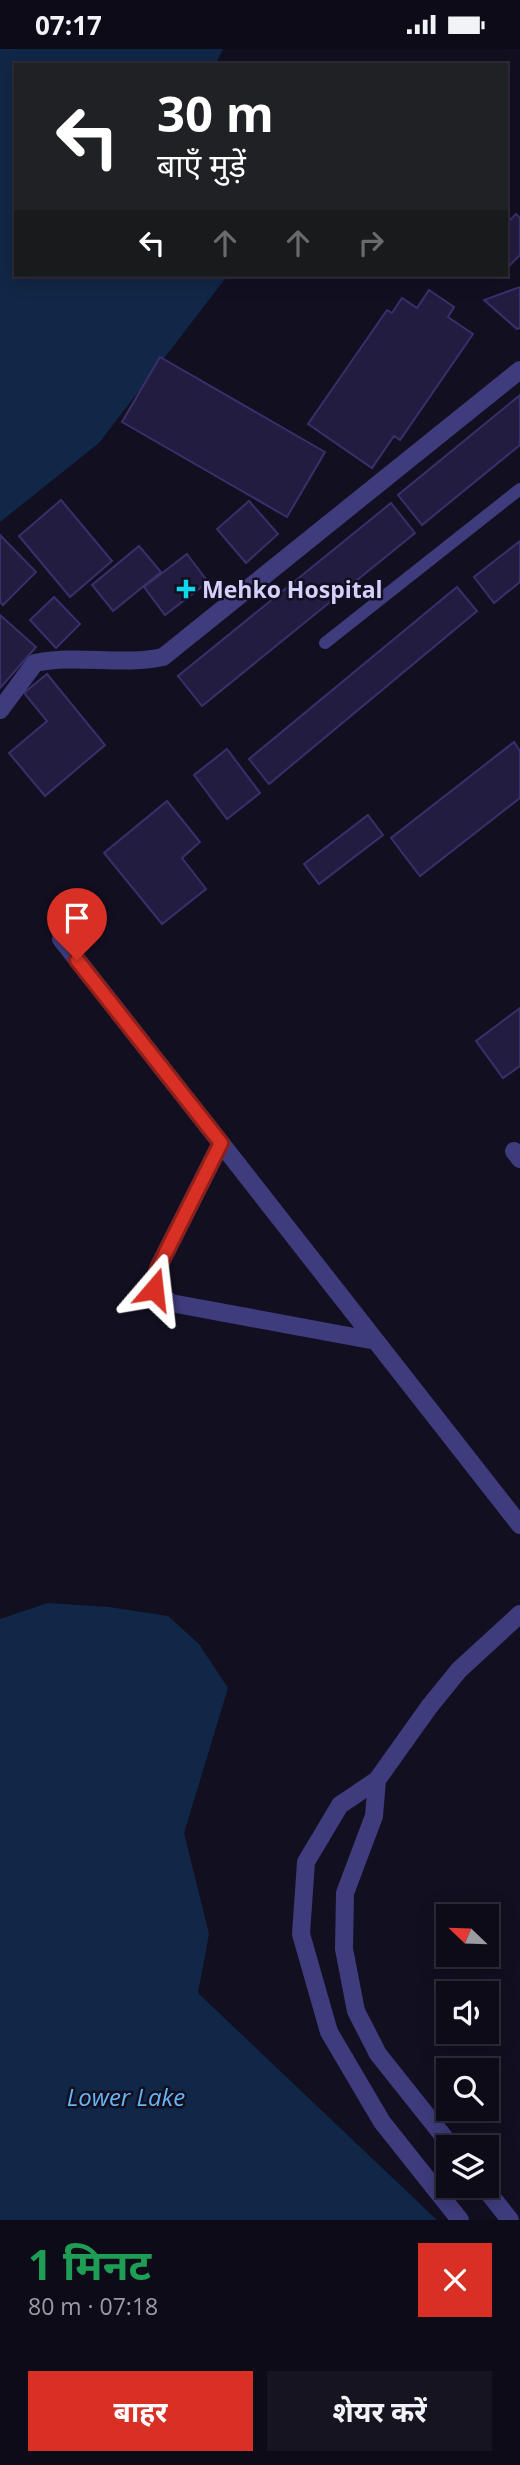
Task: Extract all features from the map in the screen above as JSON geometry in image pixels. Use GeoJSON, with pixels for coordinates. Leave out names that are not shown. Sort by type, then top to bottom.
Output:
{"type":"FeatureCollection","features":[{"type":"Feature","properties":{"kind":"street"},"geometry":{"type":"LineString","coordinates":[[0,710],[35,663],[54,659],[144,661],[163,657],[520,370]]}},
{"type":"Feature","properties":{"kind":"street"},"geometry":{"type":"LineString","coordinates":[[61,939],[520,1525]]}},
{"type":"Feature","properties":{"kind":"street"},"geometry":{"type":"LineString","coordinates":[[221,1143],[158,1268],[154,1289],[171,1303],[376,1341]]}},
{"type":"Feature","properties":{"kind":"street"},"geometry":{"type":"LineString","coordinates":[[460,2220],[382,2122],[329,2032],[300,1934],[306,1862],[340,1805],[377,1780],[458,1670],[520,1614]]}},
{"type":"Feature","properties":{"kind":"street"},"geometry":{"type":"LineString","coordinates":[[377,1780],[374,1817],[345,1893],[344,1949],[356,2011],[378,2054],[442,2135]]}},
{"type":"Feature","properties":{"kind":"street"},"geometry":{"type":"LineString","coordinates":[[493,2198],[510,2220]]}},
{"type":"Feature","properties":{"kind":"lane"},"geometry":{"type":"LineString","coordinates":[[325,643],[520,489]]}},
{"type":"Feature","properties":{"kind":"water"},"geometry":{"type":"Polygon","coordinates":[[[0,49],[223,49],[216,63],[14,63],[14,277],[226,277],[99,443],[0,522],[0,49]]]}},
{"type":"Feature","properties":{"kind":"water","name":"Lower Lake"},"geometry":{"type":"Polygon","coordinates":[[[48,1603],[109,1607],[168,1616],[199,1644],[228,1688],[184,1833],[209,1934],[198,1993],[437,2220],[0,2220],[0,1619],[48,1603]]]}},
{"type":"Feature","properties":{"kind":"building"},"geometry":{"type":"Polygon","coordinates":[[[516,214],[520,218],[520,255],[508,267],[508,222],[516,214]]]}},
{"type":"Feature","properties":{"kind":"building"},"geometry":{"type":"Polygon","coordinates":[[[520,287],[520,328],[517,329],[484,300],[520,287]]]}},
{"type":"Feature","properties":{"kind":"building"},"geometry":{"type":"Polygon","coordinates":[[[429,290],[454,307],[448,317],[473,334],[400,440],[394,436],[372,468],[308,424],[387,310],[392,313],[402,298],[417,308],[429,290]]]}},
{"type":"Feature","properties":{"kind":"building"},"geometry":{"type":"Polygon","coordinates":[[[160,357],[325,452],[287,517],[122,422],[160,357]]]}},
{"type":"Feature","properties":{"kind":"building"},"geometry":{"type":"Polygon","coordinates":[[[520,395],[520,445],[422,525],[398,495],[520,395]]]}},
{"type":"Feature","properties":{"kind":"building"},"geometry":{"type":"Polygon","coordinates":[[[61,500],[112,561],[70,597],[19,536],[61,500]]]}},
{"type":"Feature","properties":{"kind":"building"},"geometry":{"type":"Polygon","coordinates":[[[249,501],[278,534],[246,563],[217,529],[249,501]]]}},
{"type":"Feature","properties":{"kind":"building"},"geometry":{"type":"Polygon","coordinates":[[[391,503],[415,533],[202,706],[178,676],[391,503]]]}},
{"type":"Feature","properties":{"kind":"building"},"geometry":{"type":"Polygon","coordinates":[[[0,535],[36,572],[3,605],[0,602],[0,535]]]}},
{"type":"Feature","properties":{"kind":"building"},"geometry":{"type":"Polygon","coordinates":[[[520,541],[520,582],[494,603],[474,577],[520,541]]]}},
{"type":"Feature","properties":{"kind":"building"},"geometry":{"type":"Polygon","coordinates":[[[139,546],[161,572],[113,611],[92,585],[139,546]]]}},
{"type":"Feature","properties":{"kind":"building"},"geometry":{"type":"Polygon","coordinates":[[[187,554],[208,582],[165,615],[144,587],[187,554]]]}},
{"type":"Feature","properties":{"kind":"building"},"geometry":{"type":"Polygon","coordinates":[[[457,587],[477,611],[269,784],[249,759],[457,587]]]}},
{"type":"Feature","properties":{"kind":"building"},"geometry":{"type":"Polygon","coordinates":[[[54,597],[80,624],[56,648],[30,620],[54,597]]]}},
{"type":"Feature","properties":{"kind":"building"},"geometry":{"type":"Polygon","coordinates":[[[0,615],[36,647],[0,688],[0,615]]]}},
{"type":"Feature","properties":{"kind":"building"},"geometry":{"type":"Polygon","coordinates":[[[47,674],[105,745],[45,796],[9,753],[47,721],[24,693],[47,674]]]}},
{"type":"Feature","properties":{"kind":"building"},"geometry":{"type":"Polygon","coordinates":[[[514,742],[520,751],[520,798],[420,876],[391,838],[514,742]]]}},
{"type":"Feature","properties":{"kind":"building"},"geometry":{"type":"Polygon","coordinates":[[[227,749],[260,793],[227,819],[194,775],[227,749]]]}},
{"type":"Feature","properties":{"kind":"building"},"geometry":{"type":"Polygon","coordinates":[[[167,801],[200,842],[182,858],[206,889],[162,924],[104,853],[167,801]]]}},
{"type":"Feature","properties":{"kind":"building"},"geometry":{"type":"Polygon","coordinates":[[[368,815],[383,835],[319,884],[304,864],[368,815]]]}},
{"type":"Feature","properties":{"kind":"building"},"geometry":{"type":"Polygon","coordinates":[[[520,1008],[520,1066],[503,1078],[476,1041],[520,1008]]]}},
{"type":"Feature","properties":{"kind":"place","name":"Mehko Hospital"},"geometry":{"type":"Point","coordinates":[186,589]}},
{"type":"Feature","properties":{"kind":"route"},"geometry":{"type":"LineString","coordinates":[[77,960],[221,1143],[158,1268],[154,1289]]}}]}
